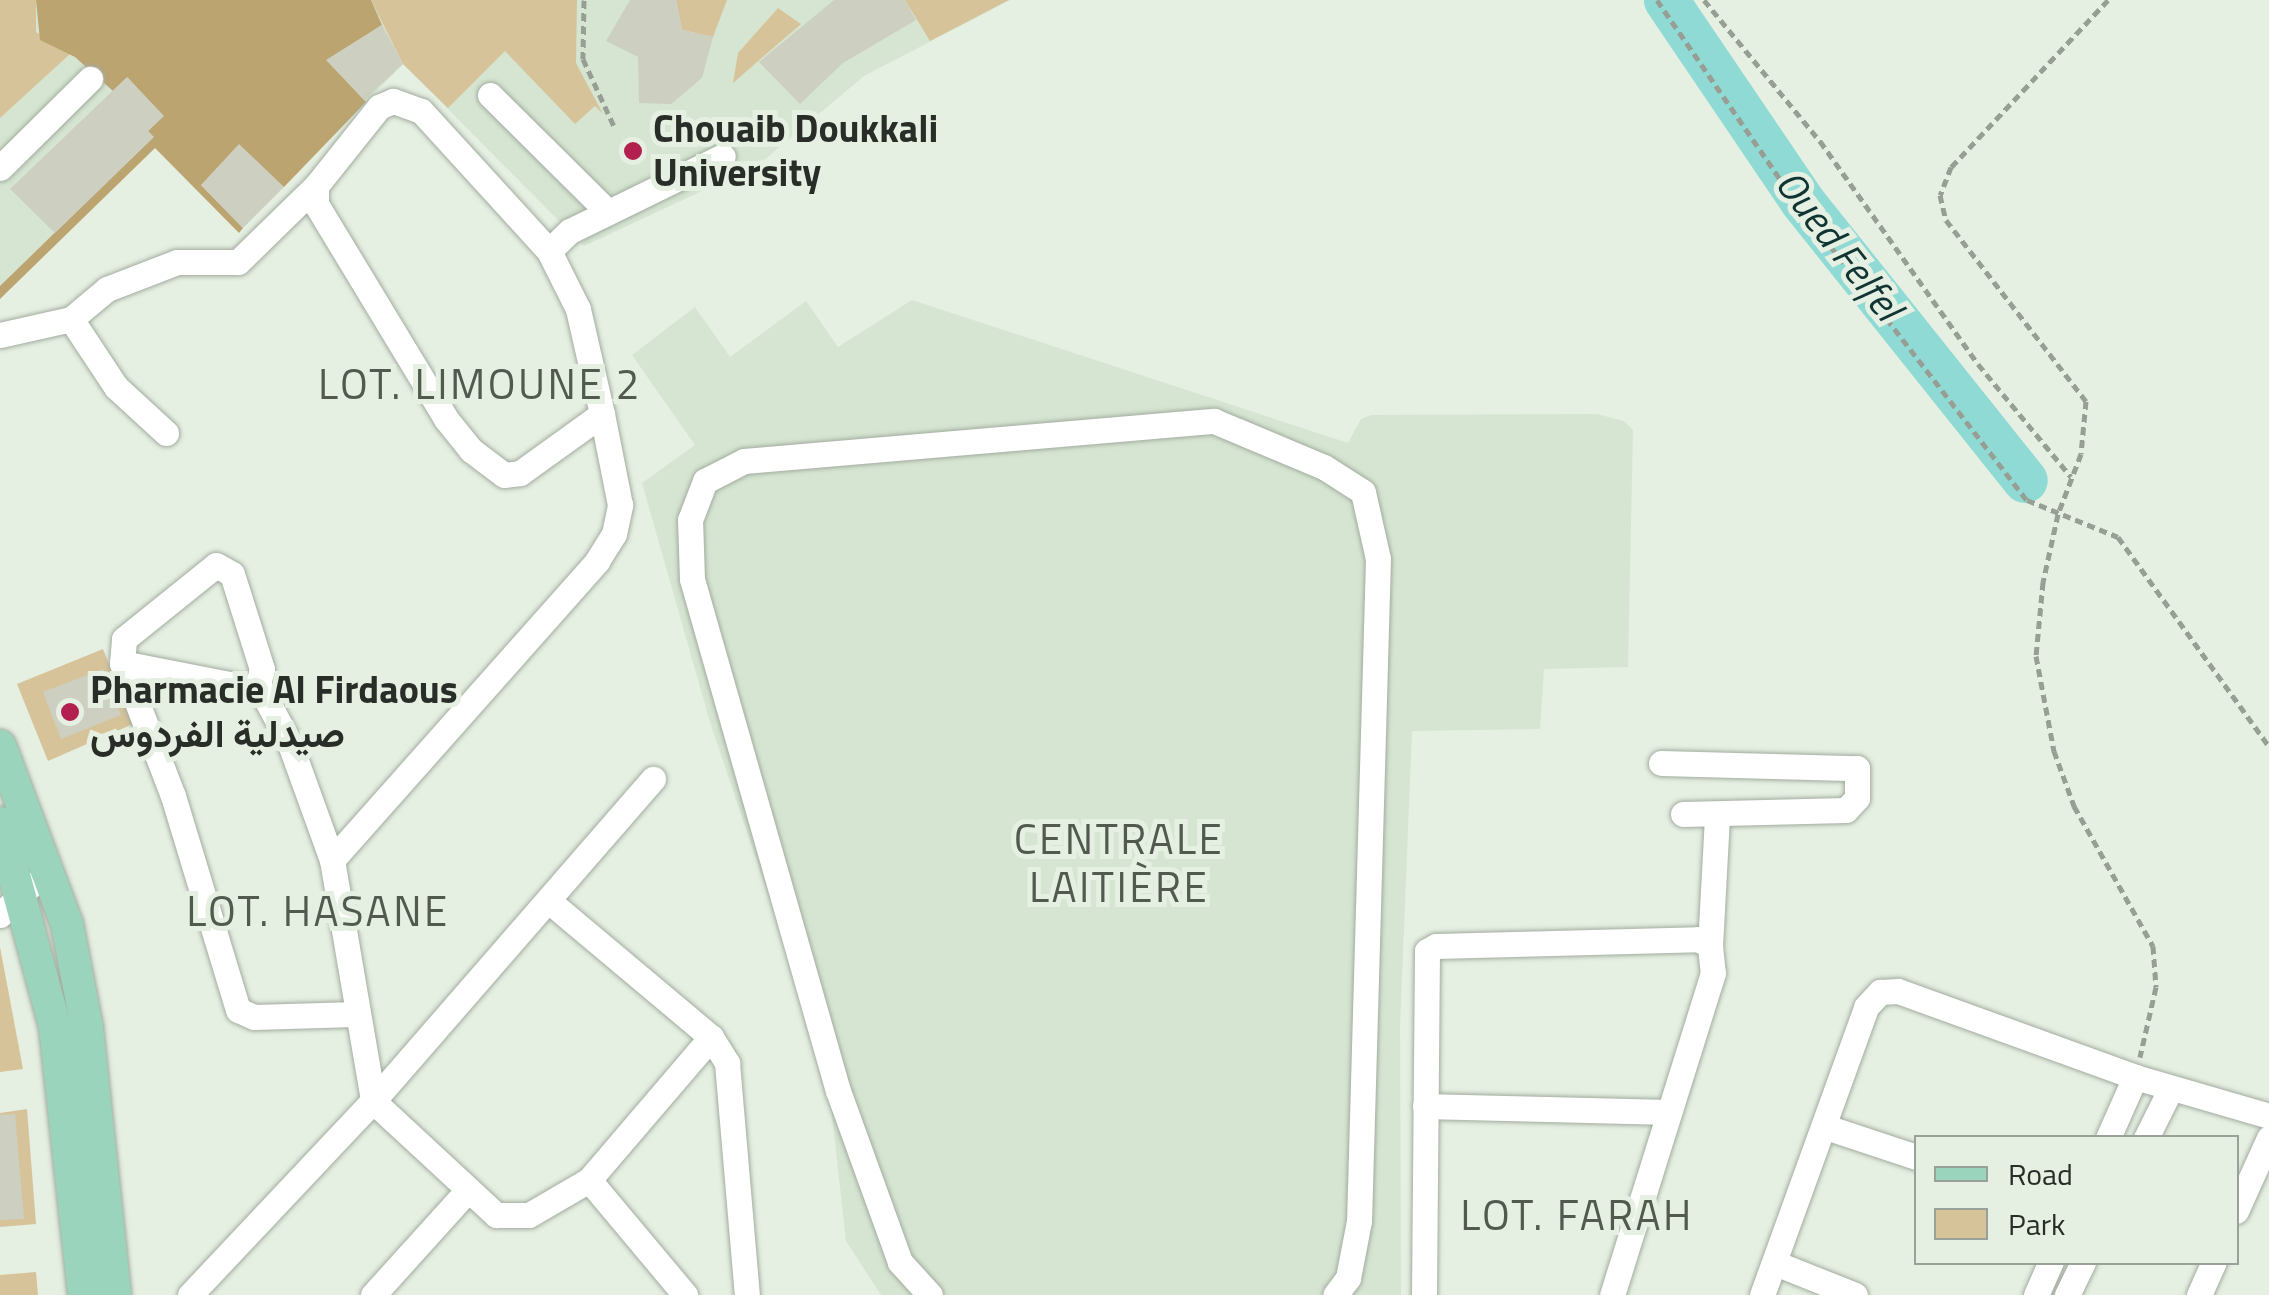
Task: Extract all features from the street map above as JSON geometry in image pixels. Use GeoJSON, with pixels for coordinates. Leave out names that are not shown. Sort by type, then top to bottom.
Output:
{"type":"FeatureCollection","features":[{"type":"Feature","properties":{"kind":"main road"},"geometry":{"type":"LineString","coordinates":[[0,746],[51,871],[73,1045],[116,1295]]}},
{"type":"Feature","properties":{"kind":"main road"},"geometry":{"type":"LineString","coordinates":[[0,822],[11,904],[73,1045],[84,1295]]}},
{"type":"Feature","properties":{"kind":"street"},"geometry":{"type":"LineString","coordinates":[[0,168],[90,78]]}},
{"type":"Feature","properties":{"kind":"street"},"geometry":{"type":"LineString","coordinates":[[490,95],[608,212]]}},
{"type":"Feature","properties":{"kind":"street"},"geometry":{"type":"LineString","coordinates":[[0,335],[71,320],[107,289],[177,262],[238,262],[316,186],[378,107],[406,102],[549,251],[578,309],[620,505],[614,534],[332,860]]}},
{"type":"Feature","properties":{"kind":"street"},"geometry":{"type":"LineString","coordinates":[[549,251],[570,231],[723,156]]}},
{"type":"Feature","properties":{"kind":"street"},"geometry":{"type":"LineString","coordinates":[[316,186],[322,220],[446,419],[491,468],[520,473],[602,414]]}},
{"type":"Feature","properties":{"kind":"street"},"geometry":{"type":"LineString","coordinates":[[71,320],[116,387],[166,433]]}},
{"type":"Feature","properties":{"kind":"street"},"geometry":{"type":"LineString","coordinates":[[930,1295],[900,1262],[838,1090],[692,579],[690,520],[705,481],[744,461],[1214,421],[1324,467],[1362,492],[1378,559],[1359,1220],[1348,1278],[1336,1295]]}},
{"type":"Feature","properties":{"kind":"street"},"geometry":{"type":"LineString","coordinates":[[355,1014],[254,1017],[238,1010],[174,796],[122,663],[124,639],[216,565],[232,574],[262,669],[258,684],[290,744],[332,860],[355,1014],[373,1101],[496,1215],[515,1217],[546,1209],[588,1180],[711,1037]]}},
{"type":"Feature","properties":{"kind":"street"},"geometry":{"type":"LineString","coordinates":[[122,663],[249,688],[258,684]]}},
{"type":"Feature","properties":{"kind":"street"},"geometry":{"type":"LineString","coordinates":[[1661,764],[1856,768],[1857,798],[1846,810],[1682,814]]}},
{"type":"Feature","properties":{"kind":"street"},"geometry":{"type":"LineString","coordinates":[[190,1295],[373,1101],[550,902],[653,778]]}},
{"type":"Feature","properties":{"kind":"street"},"geometry":{"type":"LineString","coordinates":[[1612,1295],[1713,972],[1710,946],[1717,815]]}},
{"type":"Feature","properties":{"kind":"street"},"geometry":{"type":"LineString","coordinates":[[11,904],[51,871]]}},
{"type":"Feature","properties":{"kind":"street"},"geometry":{"type":"LineString","coordinates":[[550,902],[711,1037],[727,1063],[734,1097],[746,1295]]}},
{"type":"Feature","properties":{"kind":"street"},"geometry":{"type":"LineString","coordinates":[[1424,1295],[1424,962],[1436,946],[1682,938],[1710,946]]}},
{"type":"Feature","properties":{"kind":"street"},"geometry":{"type":"LineString","coordinates":[[1762,1295],[1826,1127],[1866,1006],[1880,992],[1898,991],[2136,1077],[2269,1116]]}},
{"type":"Feature","properties":{"kind":"street"},"geometry":{"type":"LineString","coordinates":[[2109,1135],[2136,1077]]}},
{"type":"Feature","properties":{"kind":"street"},"geometry":{"type":"LineString","coordinates":[[2148,1135],[2171,1088]]}},
{"type":"Feature","properties":{"kind":"street"},"geometry":{"type":"LineString","coordinates":[[1426,1106],[1668,1112]]}},
{"type":"Feature","properties":{"kind":"street"},"geometry":{"type":"LineString","coordinates":[[1826,1127],[1914,1155]]}},
{"type":"Feature","properties":{"kind":"street"},"geometry":{"type":"LineString","coordinates":[[2239,1204],[2269,1138]]}},
{"type":"Feature","properties":{"kind":"street"},"geometry":{"type":"LineString","coordinates":[[588,1180],[686,1295]]}},
{"type":"Feature","properties":{"kind":"street"},"geometry":{"type":"LineString","coordinates":[[373,1295],[468,1190]]}},
{"type":"Feature","properties":{"kind":"street"},"geometry":{"type":"LineString","coordinates":[[1775,1263],[1855,1295]]}},
{"type":"Feature","properties":{"kind":"street"},"geometry":{"type":"LineString","coordinates":[[2036,1295],[2050,1265]]}},
{"type":"Feature","properties":{"kind":"street"},"geometry":{"type":"LineString","coordinates":[[2067,1295],[2082,1265]]}},
{"type":"Feature","properties":{"kind":"street"},"geometry":{"type":"LineString","coordinates":[[2200,1295],[2213,1265]]}},
{"type":"Feature","properties":{"kind":"path"},"geometry":{"type":"LineString","coordinates":[[584,0],[584,59],[614,126]]}},
{"type":"Feature","properties":{"kind":"path"},"geometry":{"type":"LineString","coordinates":[[1658,0],[1791,195],[2027,500],[2106,529],[2128,547],[2269,746]]}},
{"type":"Feature","properties":{"kind":"path"},"geometry":{"type":"LineString","coordinates":[[1704,0],[1820,141],[1978,364],[2072,478]]}},
{"type":"Feature","properties":{"kind":"path"},"geometry":{"type":"LineString","coordinates":[[2108,0],[1951,167],[1940,194],[1946,220],[2086,401],[2072,478],[2058,514],[2034,640],[2038,681],[2074,806],[2154,946],[2156,987],[2136,1077]]}},
{"type":"Feature","properties":{"kind":"shaded area","name":"Chouaib Doukkali University"},"geometry":{"type":"Polygon","coordinates":[[[0,0],[1010,0],[864,76],[758,165],[584,246],[403,64],[243,228],[153,137],[0,286],[0,0]]]}},
{"type":"Feature","properties":{"kind":"shaded area"},"geometry":{"type":"Polygon","coordinates":[[[36,0],[371,0],[382,25],[327,60],[366,102],[284,187],[201,185],[243,228],[239,233],[155,148],[0,299],[0,286],[153,137],[148,131],[163,116],[128,78],[113,91],[75,57],[40,40],[36,0]]]}},
{"type":"Feature","properties":{"kind":"shaded area","name":"CENTRALE LAITIÈRE"},"geometry":{"type":"Polygon","coordinates":[[[912,300],[1348,443],[1361,419],[1371,415],[1597,414],[1624,421],[1633,430],[1628,667],[1544,669],[1540,729],[1412,731],[1400,1028],[1401,1295],[881,1295],[846,1241],[827,1070],[710,722],[642,483],[695,445],[632,355],[695,307],[730,357],[806,301],[838,347],[912,300]]]}},
{"type":"Feature","properties":{"kind":"green space"},"geometry":{"type":"Polygon","coordinates":[[[0,0],[36,0],[36,32],[70,54],[0,118],[0,0]]]}},
{"type":"Feature","properties":{"kind":"green space"},"geometry":{"type":"Polygon","coordinates":[[[371,0],[577,0],[576,63],[603,114],[595,106],[575,124],[505,51],[448,108],[403,64],[371,0]]]}},
{"type":"Feature","properties":{"kind":"green space"},"geometry":{"type":"Polygon","coordinates":[[[676,0],[727,0],[713,37],[682,30],[676,0]]]}},
{"type":"Feature","properties":{"kind":"green space"},"geometry":{"type":"Polygon","coordinates":[[[905,0],[1009,0],[930,41],[905,0]]]}},
{"type":"Feature","properties":{"kind":"green space"},"geometry":{"type":"Polygon","coordinates":[[[778,8],[801,24],[733,83],[738,53],[778,8]]]}},
{"type":"Feature","properties":{"kind":"green space"},"geometry":{"type":"Polygon","coordinates":[[[103,649],[133,724],[48,761],[17,684],[103,649]]]}},
{"type":"Feature","properties":{"kind":"green space"},"geometry":{"type":"Polygon","coordinates":[[[0,947],[23,1069],[0,1072],[0,947]]]}},
{"type":"Feature","properties":{"kind":"green space"},"geometry":{"type":"Polygon","coordinates":[[[27,1109],[36,1224],[0,1227],[0,1113],[27,1109]]]}},
{"type":"Feature","properties":{"kind":"green space"},"geometry":{"type":"Polygon","coordinates":[[[36,1272],[38,1295],[0,1295],[0,1275],[36,1272]]]}},
{"type":"Feature","properties":{"kind":"building"},"geometry":{"type":"Polygon","coordinates":[[[630,0],[676,0],[682,30],[713,37],[702,78],[671,104],[639,103],[638,57],[606,41],[630,0]]]}},
{"type":"Feature","properties":{"kind":"building"},"geometry":{"type":"Polygon","coordinates":[[[834,0],[905,0],[916,20],[843,63],[800,104],[759,62],[834,0]]]}},
{"type":"Feature","properties":{"kind":"building"},"geometry":{"type":"Polygon","coordinates":[[[382,25],[403,64],[364,100],[326,60],[382,25]]]}},
{"type":"Feature","properties":{"kind":"building"},"geometry":{"type":"Polygon","coordinates":[[[127,77],[164,116],[148,131],[154,137],[55,233],[10,189],[127,77]]]}},
{"type":"Feature","properties":{"kind":"building"},"geometry":{"type":"Polygon","coordinates":[[[239,144],[284,187],[243,228],[201,185],[239,144]]]}},
{"type":"Feature","properties":{"kind":"building"},"geometry":{"type":"Polygon","coordinates":[[[103,669],[121,715],[61,739],[43,692],[103,669]]]}},
{"type":"Feature","properties":{"kind":"building"},"geometry":{"type":"Polygon","coordinates":[[[15,1114],[24,1219],[0,1220],[0,1115],[15,1114]]]}},
{"type":"Feature","properties":{"kind":"waterway","name":"Oued Felfel"},"geometry":{"type":"LineString","coordinates":[[1666,0],[1802,201],[2025,480]]}},
{"type":"Feature","properties":{"kind":"place","name":"Chouaib Doukkali University"},"geometry":{"type":"Point","coordinates":[633,151]}},
{"type":"Feature","properties":{"kind":"place","name":"Pharmacie Al Firdaous صيدلية الفردوس"},"geometry":{"type":"Point","coordinates":[70,712]}},
{"type":"Feature","properties":{"kind":"district","name":"LOT. LIMOUNE 2"},"geometry":{"type":"Point","coordinates":[480,383]}},
{"type":"Feature","properties":{"kind":"district","name":"CENTRALE LAITIÈRE"},"geometry":{"type":"Point","coordinates":[1119,862]}},
{"type":"Feature","properties":{"kind":"district","name":"LOT. HASANE"},"geometry":{"type":"Point","coordinates":[318,910]}},
{"type":"Feature","properties":{"kind":"district","name":"LOT. FARAH"},"geometry":{"type":"Point","coordinates":[1577,1214]}}]}
